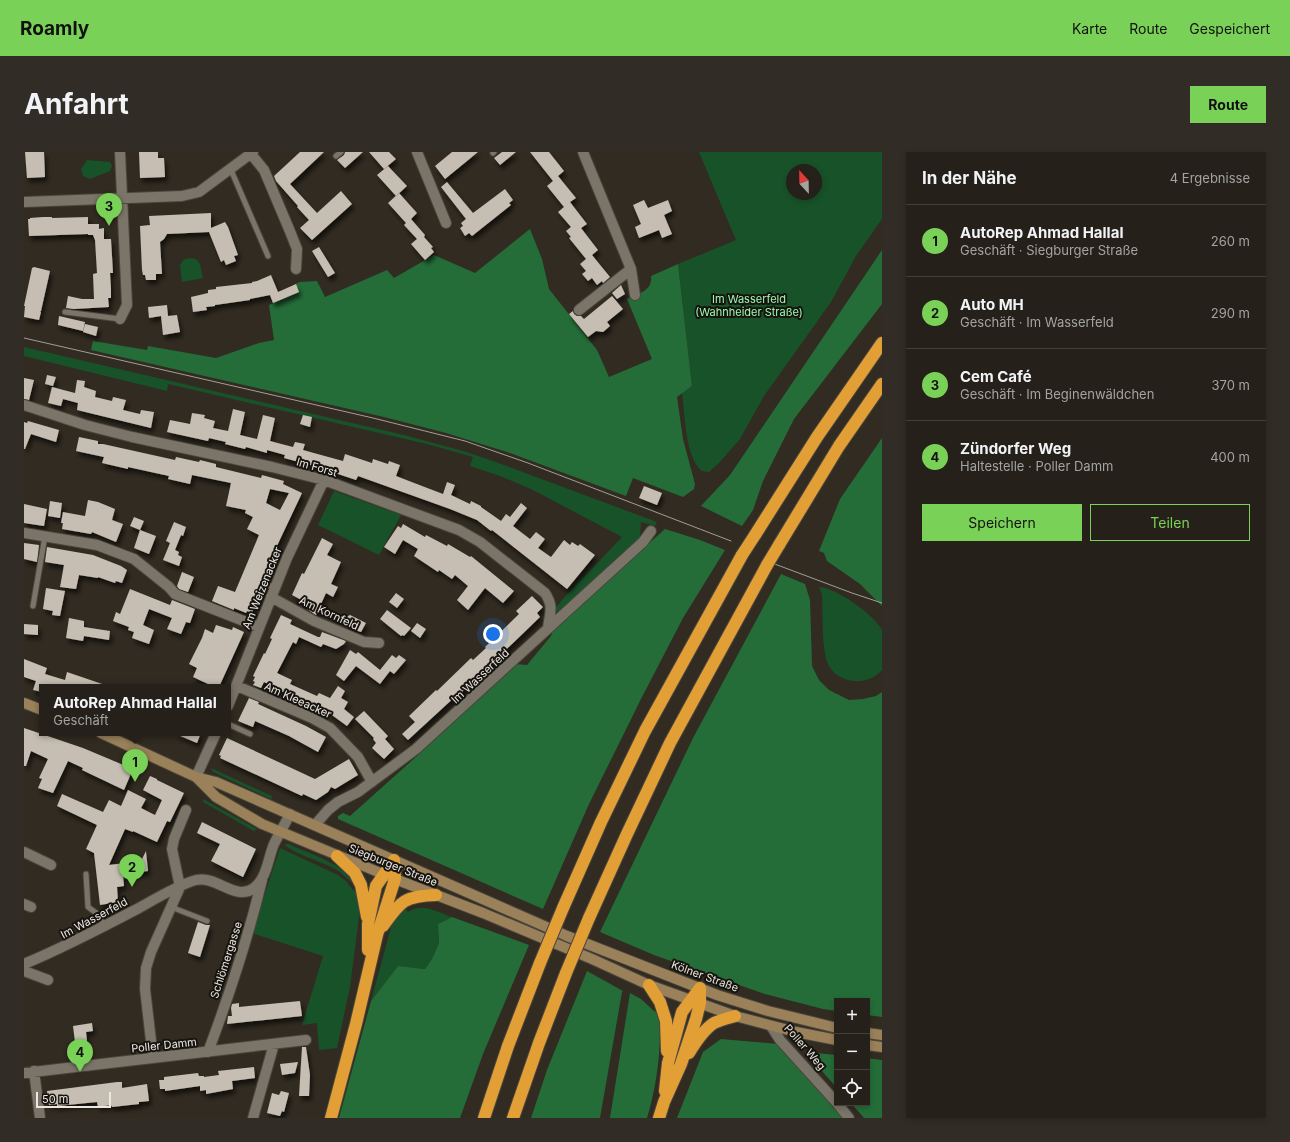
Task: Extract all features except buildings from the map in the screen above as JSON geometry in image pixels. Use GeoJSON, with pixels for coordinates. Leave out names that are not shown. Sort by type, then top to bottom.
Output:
{"type":"FeatureCollection","features":[{"type":"Feature","properties":{"kind":"highway"},"geometry":{"type":"LineString","coordinates":[[484,1118],[508,1046],[540,963],[601,822],[645,731],[754,534],[817,437],[882,343]]}},
{"type":"Feature","properties":{"kind":"highway"},"geometry":{"type":"LineString","coordinates":[[513,1118],[539,1043],[589,918],[670,743],[767,565],[839,446],[882,384]]}},
{"type":"Feature","properties":{"kind":"highway"},"geometry":{"type":"LineString","coordinates":[[337,856],[355,873],[361,885],[368,924],[368,967]]}},
{"type":"Feature","properties":{"kind":"highway"},"geometry":{"type":"LineString","coordinates":[[368,924],[376,886],[394,860]]}},
{"type":"Feature","properties":{"kind":"highway"},"geometry":{"type":"LineString","coordinates":[[331,1118],[356,1024],[368,967],[395,879],[394,860]]}},
{"type":"Feature","properties":{"kind":"highway"},"geometry":{"type":"LineString","coordinates":[[377,935],[395,909],[403,901],[412,897],[436,895]]}},
{"type":"Feature","properties":{"kind":"highway"},"geometry":{"type":"LineString","coordinates":[[649,985],[660,1002],[666,1021],[668,1063],[664,1102]]}},
{"type":"Feature","properties":{"kind":"highway"},"geometry":{"type":"LineString","coordinates":[[681,1064],[695,1002],[700,988]]}},
{"type":"Feature","properties":{"kind":"highway"},"geometry":{"type":"LineString","coordinates":[[668,1063],[682,1012],[695,1002]]}},
{"type":"Feature","properties":{"kind":"highway"},"geometry":{"type":"LineString","coordinates":[[659,1118],[664,1102],[681,1064],[697,1040],[714,1023],[735,1016]]}},
{"type":"Feature","properties":{"kind":"main road"},"geometry":{"type":"LineString","coordinates":[[24,703],[39,709]]}},
{"type":"Feature","properties":{"kind":"main road","name":"Siegburger Straße"},"geometry":{"type":"LineString","coordinates":[[107,736],[196,777],[216,782],[567,936]]}},
{"type":"Feature","properties":{"kind":"main road","name":"Siegburger Straße"},"geometry":{"type":"LineString","coordinates":[[196,777],[216,797],[262,824],[337,856],[483,913],[649,985]]}},
{"type":"Feature","properties":{"kind":"main road","name":"Kölner Straße"},"geometry":{"type":"LineString","coordinates":[[567,936],[700,988],[768,1011],[834,1027]]}},
{"type":"Feature","properties":{"kind":"main road"},"geometry":{"type":"LineString","coordinates":[[649,985],[735,1016],[796,1032],[834,1039]]}},
{"type":"Feature","properties":{"kind":"main road"},"geometry":{"type":"LineString","coordinates":[[870,1033],[882,1035]]}},
{"type":"Feature","properties":{"kind":"main road"},"geometry":{"type":"LineString","coordinates":[[870,1045],[882,1047]]}},
{"type":"Feature","properties":{"kind":"street"},"geometry":{"type":"LineString","coordinates":[[120,152],[127,305],[120,319]]}},
{"type":"Feature","properties":{"kind":"street"},"geometry":{"type":"LineString","coordinates":[[417,152],[446,223]]}},
{"type":"Feature","properties":{"kind":"street"},"geometry":{"type":"LineString","coordinates":[[583,152],[631,269],[635,295]]}},
{"type":"Feature","properties":{"kind":"street"},"geometry":{"type":"LineString","coordinates":[[24,202],[182,196],[199,192],[231,170],[252,153],[264,170],[297,249],[296,268]]}},
{"type":"Feature","properties":{"kind":"street"},"geometry":{"type":"LineString","coordinates":[[579,310],[631,269]]}},
{"type":"Feature","properties":{"kind":"street","name":"Im Forst"},"geometry":{"type":"LineString","coordinates":[[24,405],[85,425],[132,437],[272,467],[324,480],[459,530],[480,542],[545,593],[551,602],[548,628]]}},
{"type":"Feature","properties":{"kind":"street","name":"Am Weizenacker"},"geometry":{"type":"LineString","coordinates":[[231,699],[273,592],[296,538],[324,480]]}},
{"type":"Feature","properties":{"kind":"street","name":"Im Wasserfeld"},"geometry":{"type":"LineString","coordinates":[[315,825],[328,810],[338,802],[358,792],[416,749],[462,709],[548,628],[643,542],[651,531]]}},
{"type":"Feature","properties":{"kind":"street"},"geometry":{"type":"LineString","coordinates":[[24,533],[97,545],[134,559],[169,587],[175,594],[259,627]]}},
{"type":"Feature","properties":{"kind":"street","name":"Am Kornfeld"},"geometry":{"type":"LineString","coordinates":[[273,592],[314,620],[364,642],[379,643]]}},
{"type":"Feature","properties":{"kind":"street","name":"Am Kleeacker"},"geometry":{"type":"LineString","coordinates":[[237,686],[312,718],[330,728],[358,757],[372,782]]}},
{"type":"Feature","properties":{"kind":"street"},"geometry":{"type":"LineString","coordinates":[[196,777],[215,736]]}},
{"type":"Feature","properties":{"kind":"street"},"geometry":{"type":"LineString","coordinates":[[153,1058],[145,988],[146,968],[151,952],[180,887],[172,848],[174,839],[186,810]]}},
{"type":"Feature","properties":{"kind":"street","name":"Im Wasserfeld"},"geometry":{"type":"LineString","coordinates":[[24,964],[58,950],[196,880],[211,880],[241,892],[254,888],[264,875],[275,842],[290,814]]}},
{"type":"Feature","properties":{"kind":"street"},"geometry":{"type":"LineString","coordinates":[[24,852],[51,865]]}},
{"type":"Feature","properties":{"kind":"street","name":"Schlömergasse"},"geometry":{"type":"LineString","coordinates":[[208,1052],[256,905],[264,875]]}},
{"type":"Feature","properties":{"kind":"street"},"geometry":{"type":"LineString","coordinates":[[24,971],[48,980]]}},
{"type":"Feature","properties":{"kind":"street","name":"Poller Weg"},"geometry":{"type":"LineString","coordinates":[[771,1026],[780,1040],[834,1100]]}},
{"type":"Feature","properties":{"kind":"street","name":"Poller Damm"},"geometry":{"type":"LineString","coordinates":[[29,1072],[306,1040]]}},
{"type":"Feature","properties":{"kind":"street"},"geometry":{"type":"LineString","coordinates":[[253,1118],[274,1044]]}},
{"type":"Feature","properties":{"kind":"street"},"geometry":{"type":"LineString","coordinates":[[29,1072],[40,1118]]}},
{"type":"Feature","properties":{"kind":"street","name":"Poller Weg"},"geometry":{"type":"LineString","coordinates":[[840,1106],[850,1118]]}},
{"type":"Feature","properties":{"kind":"lane"},"geometry":{"type":"LineString","coordinates":[[231,170],[268,256]]}},
{"type":"Feature","properties":{"kind":"lane"},"geometry":{"type":"LineString","coordinates":[[65,312],[120,319]]}},
{"type":"Feature","properties":{"kind":"lane"},"geometry":{"type":"LineString","coordinates":[[33,606],[45,536]]}},
{"type":"Feature","properties":{"kind":"lane"},"geometry":{"type":"LineString","coordinates":[[264,583],[273,592]]}},
{"type":"Feature","properties":{"kind":"lane"},"geometry":{"type":"LineString","coordinates":[[231,725],[250,734]]}},
{"type":"Feature","properties":{"kind":"lane"},"geometry":{"type":"LineString","coordinates":[[86,874],[88,907],[99,915],[104,926]]}},
{"type":"Feature","properties":{"kind":"lane"},"geometry":{"type":"LineString","coordinates":[[171,907],[207,921]]}},
{"type":"Feature","properties":{"kind":"green space","name":"Im Wasserfeld (Wahnheider Straße)"},"geometry":{"type":"Polygon","coordinates":[[[699,152],[882,152],[882,219],[856,256],[831,302],[764,396],[740,439],[709,472],[702,471],[696,465],[689,446],[687,435],[682,393],[692,386],[678,264],[736,240],[699,152]]]}},
{"type":"Feature","properties":{"kind":"green space"},"geometry":{"type":"Polygon","coordinates":[[[87,160],[110,162],[112,166],[110,171],[90,179],[83,176],[81,169],[87,160]]]}},
{"type":"Feature","properties":{"kind":"green space"},"geometry":{"type":"Polygon","coordinates":[[[530,229],[542,259],[549,289],[597,350],[609,377],[652,359],[627,299],[647,289],[650,285],[651,276],[678,264],[692,386],[677,397],[683,439],[695,484],[694,489],[683,497],[633,478],[626,496],[507,452],[446,433],[384,417],[91,350],[93,341],[147,350],[148,346],[216,358],[259,343],[274,340],[269,305],[299,292],[295,284],[300,282],[317,281],[325,297],[387,270],[394,278],[434,255],[475,273],[530,229]]]}},
{"type":"Feature","properties":{"kind":"green space"},"geometry":{"type":"Polygon","coordinates":[[[882,250],[882,304],[794,419],[763,481],[753,510],[742,526],[701,506],[730,475],[882,250]]]}},
{"type":"Feature","properties":{"kind":"green space"},"geometry":{"type":"Polygon","coordinates":[[[189,258],[196,259],[200,264],[203,278],[182,282],[180,265],[183,260],[189,258]]]}},
{"type":"Feature","properties":{"kind":"green space"},"geometry":{"type":"Polygon","coordinates":[[[24,347],[404,435],[463,451],[657,522],[655,526],[641,522],[640,539],[559,613],[555,609],[561,601],[622,537],[531,489],[500,476],[470,466],[473,457],[427,444],[168,384],[167,391],[24,356],[24,347]]]}},
{"type":"Feature","properties":{"kind":"green space"},"geometry":{"type":"Polygon","coordinates":[[[882,438],[882,606],[860,584],[827,561],[824,553],[819,551],[840,499],[882,438]]]}},
{"type":"Feature","properties":{"kind":"green space"},"geometry":{"type":"Polygon","coordinates":[[[334,491],[401,515],[379,555],[318,525],[334,491]]]}},
{"type":"Feature","properties":{"kind":"green space"},"geometry":{"type":"Polygon","coordinates":[[[665,529],[725,550],[683,618],[641,699],[589,804],[543,909],[338,819],[338,816],[343,813],[350,816],[417,756],[515,664],[527,665],[551,636],[554,628],[665,529]]]}},
{"type":"Feature","properties":{"kind":"green space"},"geometry":{"type":"Polygon","coordinates":[[[781,574],[805,584],[810,600],[812,666],[819,680],[829,690],[849,700],[876,696],[882,692],[882,1017],[870,1015],[870,998],[834,998],[834,1011],[823,1009],[765,994],[654,955],[600,932],[693,738],[781,574]]]}},
{"type":"Feature","properties":{"kind":"green space"},"geometry":{"type":"Polygon","coordinates":[[[819,587],[835,592],[854,603],[871,617],[882,630],[882,670],[870,679],[858,681],[843,678],[836,674],[829,666],[826,659],[823,632],[822,595],[819,587]]]}},
{"type":"Feature","properties":{"kind":"green space"},"geometry":{"type":"Polygon","coordinates":[[[211,768],[272,796],[271,799],[213,772],[211,768]]]}},
{"type":"Feature","properties":{"kind":"green space"},"geometry":{"type":"Polygon","coordinates":[[[203,799],[257,829],[254,831],[203,802],[203,799]]]}},
{"type":"Feature","properties":{"kind":"green space"},"geometry":{"type":"Polygon","coordinates":[[[284,844],[289,844],[336,865],[350,877],[354,884],[330,866],[293,851],[284,844]]]}},
{"type":"Feature","properties":{"kind":"green space"},"geometry":{"type":"Polygon","coordinates":[[[280,848],[338,875],[346,881],[353,890],[358,891],[360,910],[350,987],[337,1048],[319,1050],[317,1023],[302,1025],[323,956],[252,933],[280,848]]]}},
{"type":"Feature","properties":{"kind":"green space"},"geometry":{"type":"Polygon","coordinates":[[[404,907],[408,912],[413,909],[424,908],[452,917],[438,924],[439,943],[432,959],[425,969],[398,966],[371,1001],[391,927],[396,915],[404,907]]]}},
{"type":"Feature","properties":{"kind":"green space"},"geometry":{"type":"Polygon","coordinates":[[[452,917],[529,945],[483,1054],[460,1118],[339,1118],[371,1001],[398,966],[425,969],[432,959],[439,943],[438,924],[452,917]]]}},
{"type":"Feature","properties":{"kind":"green space"},"geometry":{"type":"Polygon","coordinates":[[[587,971],[623,991],[600,1118],[531,1118],[547,1070],[587,971]]]}},
{"type":"Feature","properties":{"kind":"green space"},"geometry":{"type":"Polygon","coordinates":[[[630,993],[641,999],[654,1011],[659,1013],[660,1039],[654,1092],[647,1118],[610,1118],[630,993]]]}},
{"type":"Feature","properties":{"kind":"green space"},"geometry":{"type":"Polygon","coordinates":[[[721,1039],[778,1044],[843,1118],[677,1118],[703,1052],[721,1039]]]}},
{"type":"Feature","properties":{"kind":"green space"},"geometry":{"type":"Polygon","coordinates":[[[805,1052],[834,1055],[834,1085],[805,1052]]]}},
{"type":"Feature","properties":{"kind":"green space"},"geometry":{"type":"Polygon","coordinates":[[[870,1058],[882,1060],[882,1118],[864,1118],[854,1106],[870,1106],[870,1058]]]}},
{"type":"Feature","properties":{"kind":"tram line"},"geometry":{"type":"LineString","coordinates":[[24,338],[373,418],[465,441],[528,463],[731,541]]}},
{"type":"Feature","properties":{"kind":"tram line"},"geometry":{"type":"LineString","coordinates":[[772,563],[882,603]]}},
{"type":"Feature","properties":{"kind":"place","name":"Cem Café"},"geometry":{"type":"Point","coordinates":[109,226]}},
{"type":"Feature","properties":{"kind":"place","name":"AutoRep Ahmad Hallal"},"geometry":{"type":"Point","coordinates":[135,782]}},
{"type":"Feature","properties":{"kind":"place","name":"Auto MH"},"geometry":{"type":"Point","coordinates":[132,887]}},
{"type":"Feature","properties":{"kind":"place","name":"Zündorfer Weg"},"geometry":{"type":"Point","coordinates":[80,1072]}}]}
